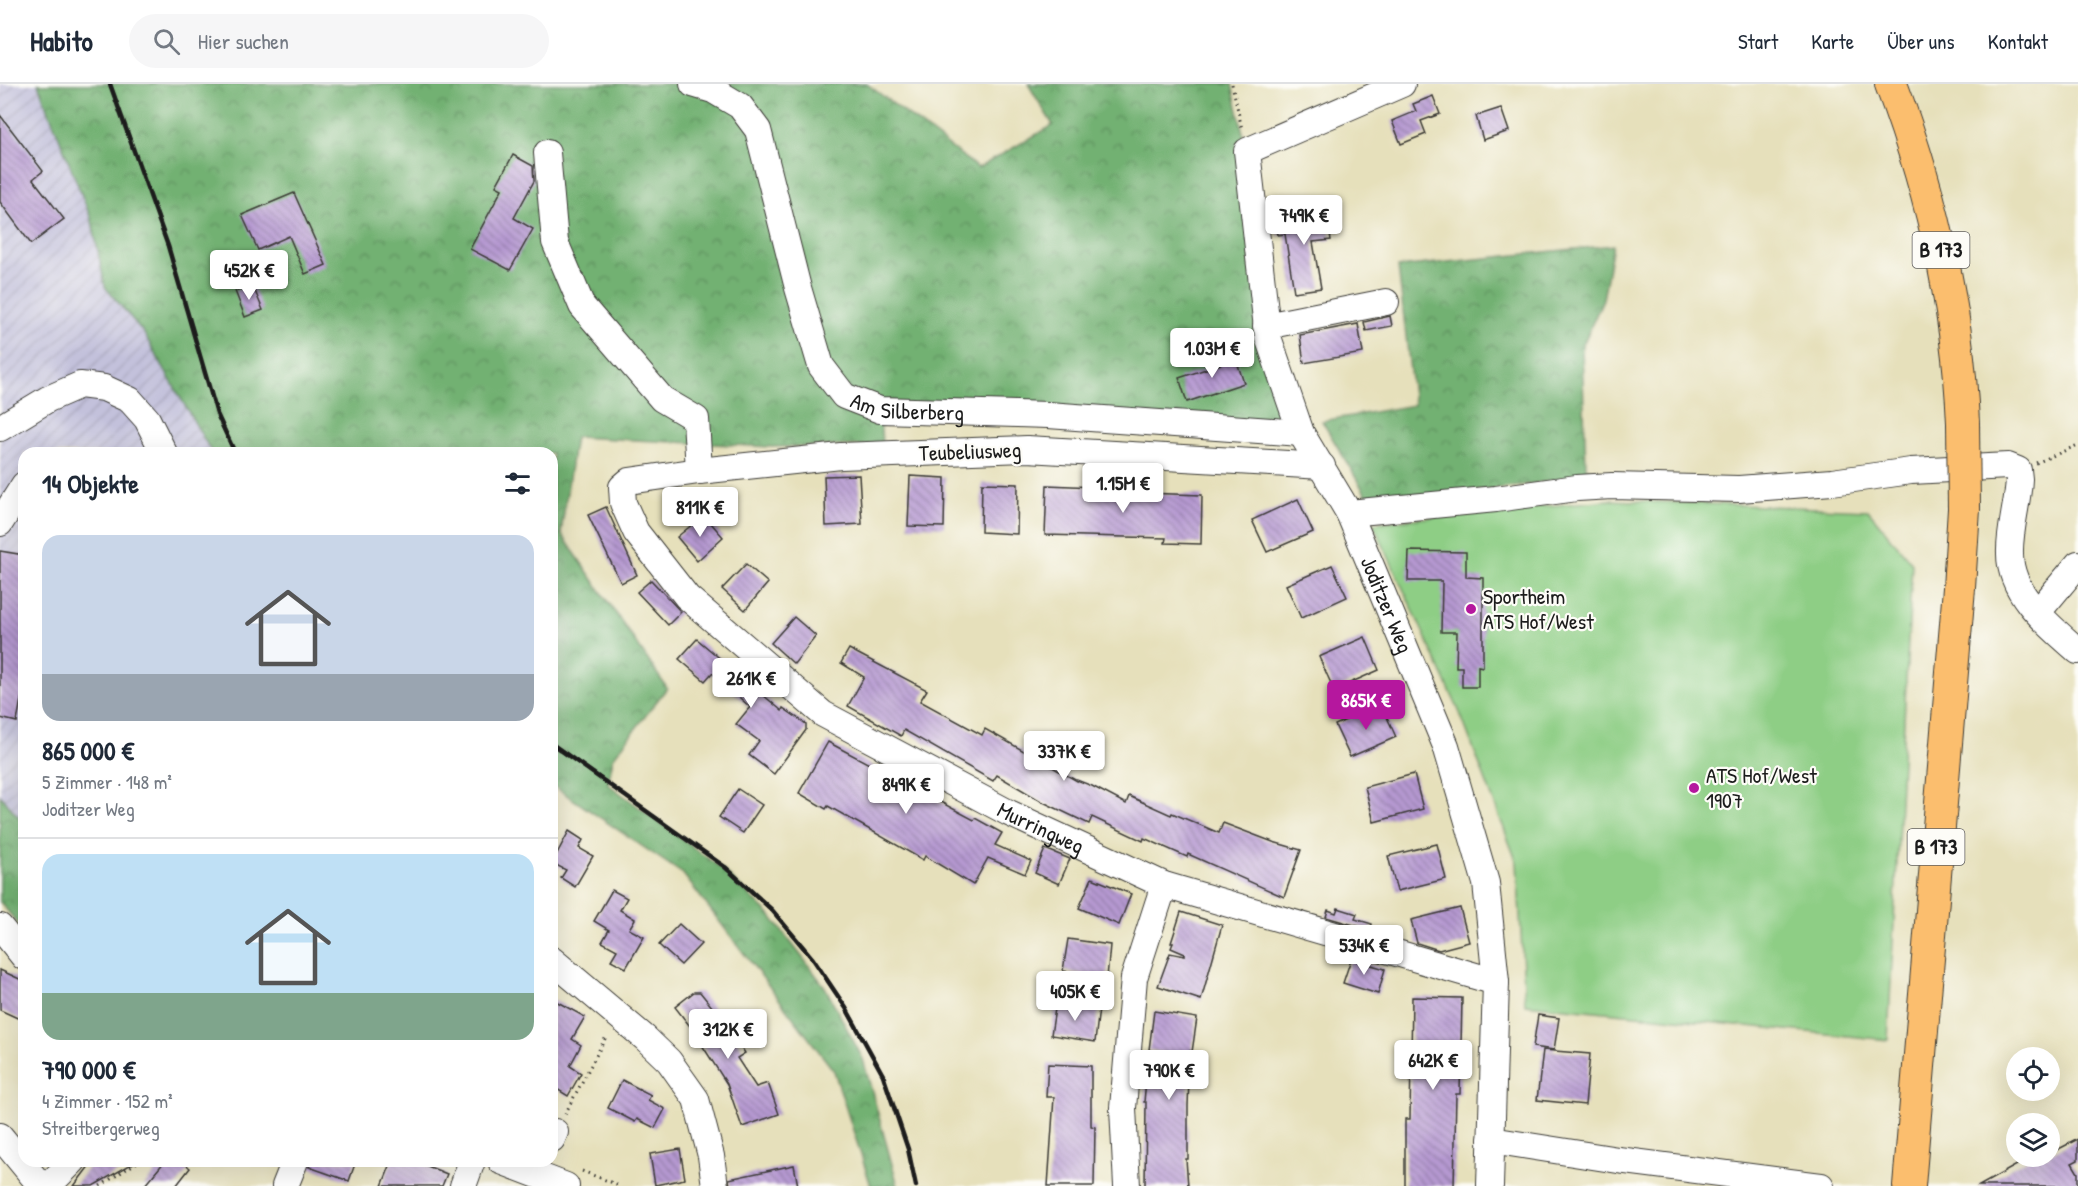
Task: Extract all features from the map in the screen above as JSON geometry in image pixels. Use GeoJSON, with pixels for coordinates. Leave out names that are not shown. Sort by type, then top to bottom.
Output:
{"type":"FeatureCollection","features":[{"type":"Feature","properties":{"kind":"main road","name":"B 173"},"geometry":{"type":"LineString","coordinates":[[1892,84],[1921,168],[1946,271],[1961,372],[1963,423],[1964,508],[1959,588],[1909,1186]]}},
{"type":"Feature","properties":{"kind":"street","name":"Am Silberberg"},"geometry":{"type":"LineString","coordinates":[[693,84],[713,90],[740,106],[758,130],[820,366],[844,396],[880,410],[1048,415],[1301,433]]}},
{"type":"Feature","properties":{"kind":"street"},"geometry":{"type":"LineString","coordinates":[[1247,151],[1402,84]]}},
{"type":"Feature","properties":{"kind":"street","name":"Joditzer Weg"},"geometry":{"type":"LineString","coordinates":[[1247,151],[1268,337],[1301,433],[1349,513],[1446,746],[1486,883],[1496,982],[1490,1186]]}},
{"type":"Feature","properties":{"kind":"street"},"geometry":{"type":"LineString","coordinates":[[547,153],[555,242],[582,306],[662,399],[696,419],[699,471]]}},
{"type":"Feature","properties":{"kind":"street"},"geometry":{"type":"LineString","coordinates":[[1266,326],[1386,302]]}},
{"type":"Feature","properties":{"kind":"street"},"geometry":{"type":"LineString","coordinates":[[0,428],[48,399],[80,385],[104,388],[130,400],[147,419],[161,447]]}},
{"type":"Feature","properties":{"kind":"street","name":"Teubeliusweg"},"geometry":{"type":"LineString","coordinates":[[622,488],[630,481],[699,471],[841,456],[1027,449],[1322,466]]}},
{"type":"Feature","properties":{"kind":"street"},"geometry":{"type":"LineString","coordinates":[[1349,513],[1496,499],[1577,488],[1612,486],[1739,489],[1832,482],[1921,470],[2008,466],[2018,470],[2018,490],[2010,553],[2012,570],[2019,588],[2038,612],[2078,651]]}},
{"type":"Feature","properties":{"kind":"street","name":"Murringweg"},"geometry":{"type":"LineString","coordinates":[[622,488],[623,503],[636,532],[687,597],[823,714],[1009,813],[1164,885],[1496,982]]}},
{"type":"Feature","properties":{"kind":"street"},"geometry":{"type":"LineString","coordinates":[[0,523],[18,494]]}},
{"type":"Feature","properties":{"kind":"street"},"geometry":{"type":"LineString","coordinates":[[2038,612],[2078,564]]}},
{"type":"Feature","properties":{"kind":"street"},"geometry":{"type":"LineString","coordinates":[[1126,1186],[1123,1108],[1134,978],[1164,885]]}},
{"type":"Feature","properties":{"kind":"street"},"geometry":{"type":"LineString","coordinates":[[0,927],[18,950]]}},
{"type":"Feature","properties":{"kind":"street"},"geometry":{"type":"LineString","coordinates":[[558,965],[669,1061],[696,1099],[711,1156],[715,1186]]}},
{"type":"Feature","properties":{"kind":"street"},"geometry":{"type":"LineString","coordinates":[[0,1136],[18,1158]]}},
{"type":"Feature","properties":{"kind":"street"},"geometry":{"type":"LineString","coordinates":[[1491,1140],[1618,1160],[1821,1186]]}},
{"type":"Feature","properties":{"kind":"street"},"geometry":{"type":"LineString","coordinates":[[25,1167],[41,1186]]}},
{"type":"Feature","properties":{"kind":"street"},"geometry":{"type":"LineString","coordinates":[[48,1186],[67,1167]]}},
{"type":"Feature","properties":{"kind":"street"},"geometry":{"type":"LineString","coordinates":[[285,1186],[293,1167]]}},
{"type":"Feature","properties":{"kind":"street"},"geometry":{"type":"LineString","coordinates":[[463,1186],[470,1167]]}},
{"type":"Feature","properties":{"kind":"street"},"geometry":{"type":"LineString","coordinates":[[538,1168],[574,1178]]}},
{"type":"Feature","properties":{"kind":"path"},"geometry":{"type":"LineString","coordinates":[[1232,84],[1247,151]]}},
{"type":"Feature","properties":{"kind":"path"},"geometry":{"type":"LineString","coordinates":[[2018,470],[2078,445]]}},
{"type":"Feature","properties":{"kind":"path"},"geometry":{"type":"LineString","coordinates":[[558,1128],[618,1015]]}},
{"type":"Feature","properties":{"kind":"path"},"geometry":{"type":"LineString","coordinates":[[100,1186],[130,1167]]}},
{"type":"Feature","properties":{"kind":"path"},"geometry":{"type":"LineString","coordinates":[[574,1178],[621,1186]]}},
{"type":"Feature","properties":{"kind":"shaded area"},"geometry":{"type":"Polygon","coordinates":[[[0,84],[38,84],[92,221],[105,287],[143,332],[209,447],[18,447],[18,816],[0,795],[0,359],[2,356],[0,354],[0,84]]]}},
{"type":"Feature","properties":{"kind":"green space"},"geometry":{"type":"Polygon","coordinates":[[[38,84],[867,84],[978,168],[1053,125],[1028,84],[1232,84],[1247,151],[1266,326],[1301,433],[880,411],[882,445],[772,447],[575,437],[561,533],[667,688],[613,758],[608,784],[722,869],[770,915],[825,987],[863,1059],[898,1186],[871,1186],[834,1071],[683,874],[558,789],[558,447],[209,447],[143,332],[105,287],[92,221],[38,84]]]}},
{"type":"Feature","properties":{"kind":"green space"},"geometry":{"type":"Polygon","coordinates":[[[1613,245],[1603,299],[1582,347],[1586,468],[1604,474],[1372,505],[1322,421],[1414,405],[1398,267],[1613,245]]]}},
{"type":"Feature","properties":{"kind":"green space","name":"ATS Hof/West 1907"},"geometry":{"type":"Polygon","coordinates":[[[1609,500],[1868,510],[1912,563],[1888,1040],[1525,1004],[1517,863],[1460,713],[1373,523],[1609,500]]]}},
{"type":"Feature","properties":{"kind":"green space"},"geometry":{"type":"Polygon","coordinates":[[[0,795],[18,816],[18,924],[0,902],[0,795]]]}},
{"type":"Feature","properties":{"kind":"building"},"geometry":{"type":"Polygon","coordinates":[[[1433,96],[1440,114],[1421,121],[1426,134],[1401,144],[1392,121],[1416,111],[1413,104],[1433,96]]]}},
{"type":"Feature","properties":{"kind":"building"},"geometry":{"type":"Polygon","coordinates":[[[1501,108],[1509,131],[1483,140],[1476,116],[1501,108]]]}},
{"type":"Feature","properties":{"kind":"building"},"geometry":{"type":"Polygon","coordinates":[[[0,115],[43,171],[33,179],[64,219],[31,244],[0,202],[0,115]]]}},
{"type":"Feature","properties":{"kind":"building"},"geometry":{"type":"Polygon","coordinates":[[[513,155],[533,166],[534,181],[514,218],[533,229],[510,270],[470,249],[502,189],[496,186],[513,155]]]}},
{"type":"Feature","properties":{"kind":"building"},"geometry":{"type":"Polygon","coordinates":[[[294,193],[326,265],[305,274],[289,236],[258,250],[242,215],[294,193]]]}},
{"type":"Feature","properties":{"kind":"building"},"geometry":{"type":"Polygon","coordinates":[[[1326,210],[1331,240],[1313,242],[1321,288],[1294,292],[1285,234],[1278,235],[1275,219],[1326,210]]]}},
{"type":"Feature","properties":{"kind":"building"},"geometry":{"type":"Polygon","coordinates":[[[252,284],[263,310],[245,317],[235,291],[252,284]]]}},
{"type":"Feature","properties":{"kind":"building"},"geometry":{"type":"Polygon","coordinates":[[[1390,316],[1392,326],[1366,331],[1364,322],[1390,316]]]}},
{"type":"Feature","properties":{"kind":"building"},"geometry":{"type":"Polygon","coordinates":[[[1358,324],[1363,353],[1304,363],[1300,335],[1358,324]]]}},
{"type":"Feature","properties":{"kind":"building"},"geometry":{"type":"Polygon","coordinates":[[[1234,353],[1244,383],[1187,402],[1179,378],[1221,364],[1219,358],[1234,353]]]}},
{"type":"Feature","properties":{"kind":"building"},"geometry":{"type":"Polygon","coordinates":[[[859,475],[862,524],[826,526],[824,476],[859,475]]]}},
{"type":"Feature","properties":{"kind":"building"},"geometry":{"type":"Polygon","coordinates":[[[910,476],[945,478],[944,527],[908,526],[910,476]]]}},
{"type":"Feature","properties":{"kind":"building"},"geometry":{"type":"Polygon","coordinates":[[[982,483],[1018,484],[1017,534],[981,532],[982,483]]]}},
{"type":"Feature","properties":{"kind":"building"},"geometry":{"type":"Polygon","coordinates":[[[1047,485],[1143,489],[1143,493],[1202,495],[1201,544],[1165,543],[1166,538],[1045,535],[1047,485]]]}},
{"type":"Feature","properties":{"kind":"building"},"geometry":{"type":"Polygon","coordinates":[[[1298,499],[1313,532],[1267,552],[1252,520],[1298,499]]]}},
{"type":"Feature","properties":{"kind":"building"},"geometry":{"type":"Polygon","coordinates":[[[606,507],[637,575],[621,583],[588,515],[606,507]]]}},
{"type":"Feature","properties":{"kind":"building"},"geometry":{"type":"Polygon","coordinates":[[[704,515],[723,537],[697,561],[677,537],[704,515]]]}},
{"type":"Feature","properties":{"kind":"building"},"geometry":{"type":"Polygon","coordinates":[[[0,551],[18,554],[18,716],[17,722],[0,718],[0,551]]]}},
{"type":"Feature","properties":{"kind":"building"},"geometry":{"type":"Polygon","coordinates":[[[1409,551],[1466,552],[1466,577],[1483,578],[1483,667],[1478,666],[1478,687],[1462,687],[1462,667],[1456,667],[1457,632],[1441,632],[1442,581],[1408,581],[1409,551]]]}},
{"type":"Feature","properties":{"kind":"building"},"geometry":{"type":"Polygon","coordinates":[[[746,564],[768,583],[745,610],[722,589],[746,564]]]}},
{"type":"Feature","properties":{"kind":"building"},"geometry":{"type":"Polygon","coordinates":[[[1332,565],[1347,597],[1301,618],[1286,585],[1332,565]]]}},
{"type":"Feature","properties":{"kind":"building"},"geometry":{"type":"Polygon","coordinates":[[[651,580],[681,612],[668,625],[637,592],[651,580]]]}},
{"type":"Feature","properties":{"kind":"building"},"geometry":{"type":"Polygon","coordinates":[[[794,617],[816,636],[794,664],[771,643],[794,617]]]}},
{"type":"Feature","properties":{"kind":"building"},"geometry":{"type":"Polygon","coordinates":[[[1365,637],[1379,670],[1334,690],[1319,657],[1365,637]]]}},
{"type":"Feature","properties":{"kind":"building"},"geometry":{"type":"Polygon","coordinates":[[[697,639],[782,711],[783,708],[806,724],[806,730],[774,774],[749,755],[759,741],[736,724],[750,707],[712,673],[705,681],[679,659],[697,639]]]}},
{"type":"Feature","properties":{"kind":"building"},"geometry":{"type":"Polygon","coordinates":[[[849,649],[927,690],[920,701],[982,735],[985,729],[1077,781],[1092,786],[1126,804],[1129,796],[1219,833],[1223,823],[1301,850],[1284,897],[1188,854],[1187,857],[1144,838],[1143,841],[1092,817],[1089,824],[1041,801],[997,775],[993,781],[904,730],[901,736],[848,706],[864,677],[841,663],[849,649]]]}},
{"type":"Feature","properties":{"kind":"building"},"geometry":{"type":"Polygon","coordinates":[[[1381,704],[1396,737],[1350,757],[1335,725],[1381,704]]]}},
{"type":"Feature","properties":{"kind":"building"},"geometry":{"type":"Polygon","coordinates":[[[828,742],[1002,833],[995,845],[1031,861],[1025,874],[988,858],[973,885],[925,856],[923,860],[828,806],[826,809],[799,793],[828,742]]]}},
{"type":"Feature","properties":{"kind":"building"},"geometry":{"type":"Polygon","coordinates":[[[1414,774],[1423,809],[1374,822],[1365,787],[1414,774]]]}},
{"type":"Feature","properties":{"kind":"building"},"geometry":{"type":"Polygon","coordinates":[[[738,789],[762,805],[743,833],[719,817],[738,789]]]}},
{"type":"Feature","properties":{"kind":"building"},"geometry":{"type":"Polygon","coordinates":[[[569,831],[583,840],[579,848],[593,856],[575,887],[561,878],[566,870],[558,866],[558,852],[569,831]]]}},
{"type":"Feature","properties":{"kind":"building"},"geometry":{"type":"Polygon","coordinates":[[[1437,844],[1446,879],[1397,891],[1388,856],[1437,844]]]}},
{"type":"Feature","properties":{"kind":"building"},"geometry":{"type":"Polygon","coordinates":[[[1045,849],[1070,859],[1059,884],[1035,873],[1045,849]]]}},
{"type":"Feature","properties":{"kind":"building"},"geometry":{"type":"Polygon","coordinates":[[[1092,878],[1131,894],[1119,925],[1079,908],[1092,878]]]}},
{"type":"Feature","properties":{"kind":"building"},"geometry":{"type":"Polygon","coordinates":[[[612,890],[627,898],[620,910],[635,919],[629,929],[644,937],[626,968],[611,960],[617,950],[602,942],[609,930],[594,921],[612,890]]]}},
{"type":"Feature","properties":{"kind":"building"},"geometry":{"type":"Polygon","coordinates":[[[1338,908],[1357,914],[1355,919],[1372,924],[1371,930],[1326,917],[1328,910],[1336,913],[1338,908]]]}},
{"type":"Feature","properties":{"kind":"building"},"geometry":{"type":"Polygon","coordinates":[[[1460,908],[1469,942],[1439,950],[1417,943],[1411,920],[1460,908]]]}},
{"type":"Feature","properties":{"kind":"building"},"geometry":{"type":"Polygon","coordinates":[[[1181,912],[1222,925],[1201,1000],[1158,986],[1170,953],[1185,956],[1171,948],[1181,912]]]}},
{"type":"Feature","properties":{"kind":"building"},"geometry":{"type":"Polygon","coordinates":[[[679,924],[701,944],[681,965],[659,945],[679,924]]]}},
{"type":"Feature","properties":{"kind":"building"},"geometry":{"type":"Polygon","coordinates":[[[1068,939],[1110,945],[1107,978],[1063,971],[1068,939]]]}},
{"type":"Feature","properties":{"kind":"building"},"geometry":{"type":"Polygon","coordinates":[[[1351,959],[1385,969],[1378,994],[1343,983],[1351,959]]]}},
{"type":"Feature","properties":{"kind":"building"},"geometry":{"type":"Polygon","coordinates":[[[0,970],[18,978],[18,1018],[0,1010],[0,970]]]}},
{"type":"Feature","properties":{"kind":"building"},"geometry":{"type":"Polygon","coordinates":[[[694,992],[700,992],[729,1028],[745,1053],[737,1058],[756,1087],[768,1083],[779,1114],[742,1127],[727,1084],[702,1045],[704,1044],[675,1007],[694,992]]]}},
{"type":"Feature","properties":{"kind":"building"},"geometry":{"type":"Polygon","coordinates":[[[1412,997],[1462,998],[1460,1094],[1456,1094],[1454,1186],[1405,1186],[1405,1119],[1410,1119],[1412,997]]]}},
{"type":"Feature","properties":{"kind":"building"},"geometry":{"type":"Polygon","coordinates":[[[558,1002],[585,1017],[572,1039],[581,1045],[570,1066],[581,1073],[568,1096],[558,1090],[558,1002]]]}},
{"type":"Feature","properties":{"kind":"building"},"geometry":{"type":"Polygon","coordinates":[[[1056,1002],[1099,1008],[1095,1042],[1051,1035],[1056,1002]]]}},
{"type":"Feature","properties":{"kind":"building"},"geometry":{"type":"Polygon","coordinates":[[[1154,1011],[1197,1018],[1192,1052],[1190,1051],[1188,1159],[1186,1159],[1188,1186],[1145,1186],[1146,1102],[1144,1102],[1147,1069],[1163,1070],[1164,1053],[1149,1050],[1154,1011]]]}},
{"type":"Feature","properties":{"kind":"building"},"geometry":{"type":"Polygon","coordinates":[[[1538,1015],[1559,1018],[1554,1050],[1533,1047],[1538,1015]]]}},
{"type":"Feature","properties":{"kind":"building"},"geometry":{"type":"Polygon","coordinates":[[[1543,1050],[1590,1054],[1585,1105],[1537,1100],[1543,1050]]]}},
{"type":"Feature","properties":{"kind":"building"},"geometry":{"type":"Polygon","coordinates":[[[1048,1064],[1091,1066],[1091,1126],[1095,1127],[1094,1186],[1048,1186],[1054,1097],[1046,1097],[1048,1064]]]}},
{"type":"Feature","properties":{"kind":"building"},"geometry":{"type":"Polygon","coordinates":[[[622,1080],[651,1095],[648,1100],[665,1109],[655,1128],[637,1119],[635,1122],[608,1108],[622,1080]]]}},
{"type":"Feature","properties":{"kind":"building"},"geometry":{"type":"Polygon","coordinates":[[[2078,1139],[2078,1160],[2072,1163],[2078,1173],[2078,1186],[1979,1186],[2013,1167],[2060,1167],[2060,1148],[2078,1139]]]}},
{"type":"Feature","properties":{"kind":"building"},"geometry":{"type":"Polygon","coordinates":[[[680,1149],[685,1179],[655,1185],[650,1154],[680,1149]]]}},
{"type":"Feature","properties":{"kind":"building"},"geometry":{"type":"Polygon","coordinates":[[[794,1165],[798,1186],[730,1186],[729,1179],[794,1165]]]}},
{"type":"Feature","properties":{"kind":"building"},"geometry":{"type":"Polygon","coordinates":[[[88,1167],[126,1167],[93,1186],[74,1186],[88,1167]]]}},
{"type":"Feature","properties":{"kind":"building"},"geometry":{"type":"Polygon","coordinates":[[[160,1167],[190,1168],[176,1186],[144,1186],[160,1167]]]}},
{"type":"Feature","properties":{"kind":"building"},"geometry":{"type":"Polygon","coordinates":[[[309,1167],[354,1167],[349,1181],[309,1167]]]}},
{"type":"Feature","properties":{"kind":"building"},"geometry":{"type":"Polygon","coordinates":[[[390,1167],[430,1167],[447,1174],[442,1186],[382,1186],[390,1167]]]}},
{"type":"Feature","properties":{"kind":"railway"},"geometry":{"type":"LineString","coordinates":[[110,84],[168,246],[217,414],[232,447]]}},
{"type":"Feature","properties":{"kind":"railway"},"geometry":{"type":"LineString","coordinates":[[558,748],[725,867],[772,910],[813,959],[846,1008],[883,1075],[908,1149],[916,1186]]}},
{"type":"Feature","properties":{"kind":"place","name":"Sportheim ATS Hof/West"},"geometry":{"type":"Point","coordinates":[1471,609]}},
{"type":"Feature","properties":{"kind":"place","name":"ATS Hof/West 1907"},"geometry":{"type":"Point","coordinates":[1694,788]}}]}
